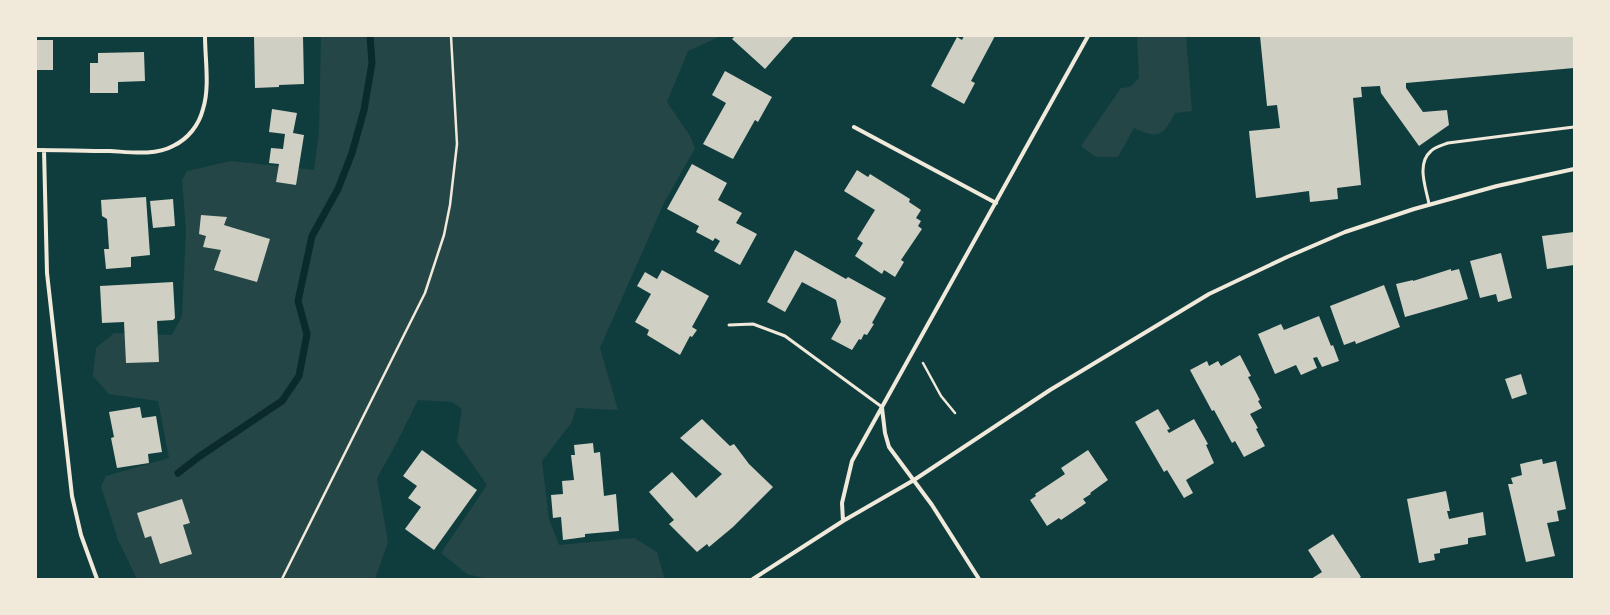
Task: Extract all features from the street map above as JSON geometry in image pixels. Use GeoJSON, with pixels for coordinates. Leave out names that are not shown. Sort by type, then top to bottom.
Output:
{"type":"FeatureCollection","features":[{"type":"Feature","properties":{"kind":"street"},"geometry":{"type":"LineString","coordinates":[[36,150],[144,152],[172,147],[181,142],[190,135],[203,110],[206,90],[205,36]]}},
{"type":"Feature","properties":{"kind":"street"},"geometry":{"type":"LineString","coordinates":[[843,521],[842,503],[852,461],[1088,36]]}},
{"type":"Feature","properties":{"kind":"street"},"geometry":{"type":"LineString","coordinates":[[854,127],[996,203]]}},
{"type":"Feature","properties":{"kind":"street"},"geometry":{"type":"LineString","coordinates":[[44,150],[47,272],[72,496],[81,535],[97,579]]}},
{"type":"Feature","properties":{"kind":"street"},"geometry":{"type":"LineString","coordinates":[[753,579],[843,521],[914,480],[1050,390],[1209,294],[1286,257],[1345,232],[1429,204],[1496,186],[1574,169]]}},
{"type":"Feature","properties":{"kind":"street"},"geometry":{"type":"LineString","coordinates":[[882,407],[885,433],[889,446],[914,480],[979,579]]}},
{"type":"Feature","properties":{"kind":"lane"},"geometry":{"type":"LineString","coordinates":[[1429,204],[1423,177],[1424,162],[1431,151],[1448,143],[1574,127]]}},
{"type":"Feature","properties":{"kind":"lane"},"geometry":{"type":"LineString","coordinates":[[729,325],[753,324],[786,336],[882,407]]}},
{"type":"Feature","properties":{"kind":"path"},"geometry":{"type":"LineString","coordinates":[[282,579],[425,293],[444,235],[450,205],[457,144],[451,36]]}},
{"type":"Feature","properties":{"kind":"path"},"geometry":{"type":"LineString","coordinates":[[915,349],[941,396],[955,413]]}},
{"type":"Feature","properties":{"kind":"shaded area"},"geometry":{"type":"Polygon","coordinates":[[[321,36],[721,36],[688,51],[667,102],[690,136],[695,148],[664,203],[600,348],[618,410],[576,408],[572,422],[542,461],[549,519],[559,545],[634,538],[657,552],[664,577],[663,579],[487,579],[467,574],[441,553],[487,485],[457,442],[462,409],[452,402],[418,400],[377,478],[388,542],[375,579],[137,579],[118,540],[101,486],[106,476],[169,458],[158,401],[109,394],[93,376],[96,348],[114,333],[172,335],[182,316],[186,231],[182,180],[187,171],[231,161],[314,170],[319,133],[321,36]]]}},
{"type":"Feature","properties":{"kind":"shaded area"},"geometry":{"type":"Polygon","coordinates":[[[1139,36],[1186,36],[1192,111],[1175,113],[1167,127],[1159,134],[1149,134],[1134,128],[1118,157],[1096,157],[1081,146],[1121,88],[1130,87],[1139,78],[1137,38],[1139,36]]]}},
{"type":"Feature","properties":{"kind":"building"},"geometry":{"type":"Polygon","coordinates":[[[254,36],[303,36],[304,84],[255,88],[254,36]]]}},
{"type":"Feature","properties":{"kind":"building"},"geometry":{"type":"Polygon","coordinates":[[[735,36],[794,36],[765,69],[732,39],[735,36]]]}},
{"type":"Feature","properties":{"kind":"building"},"geometry":{"type":"Polygon","coordinates":[[[964,36],[995,36],[971,81],[975,83],[964,104],[931,86],[957,37],[962,40],[964,36]]]}},
{"type":"Feature","properties":{"kind":"building"},"geometry":{"type":"Polygon","coordinates":[[[1260,36],[1574,36],[1574,68],[1406,83],[1406,88],[1423,112],[1447,110],[1449,125],[1419,146],[1381,93],[1380,86],[1361,87],[1362,97],[1353,98],[1361,185],[1337,188],[1338,199],[1310,202],[1309,191],[1256,198],[1249,131],[1280,128],[1277,105],[1267,106],[1260,36]]]}},
{"type":"Feature","properties":{"kind":"building"},"geometry":{"type":"Polygon","coordinates":[[[36,40],[53,40],[53,70],[36,70],[36,40]]]}},
{"type":"Feature","properties":{"kind":"building"},"geometry":{"type":"Polygon","coordinates":[[[144,52],[145,81],[118,82],[118,93],[90,93],[90,63],[98,63],[98,53],[144,52]]]}},
{"type":"Feature","properties":{"kind":"building"},"geometry":{"type":"Polygon","coordinates":[[[725,71],[772,97],[758,122],[755,120],[733,159],[703,144],[726,103],[712,95],[725,71]]]}},
{"type":"Feature","properties":{"kind":"building"},"geometry":{"type":"Polygon","coordinates":[[[272,109],[297,113],[293,133],[304,135],[296,185],[276,182],[279,164],[269,163],[271,148],[283,149],[285,134],[269,132],[272,109]]]}},
{"type":"Feature","properties":{"kind":"building"},"geometry":{"type":"Polygon","coordinates":[[[692,164],[727,183],[718,200],[742,213],[736,223],[757,234],[740,265],[714,251],[720,241],[715,238],[713,241],[696,232],[699,226],[667,209],[692,164]]]}},
{"type":"Feature","properties":{"kind":"building"},"geometry":{"type":"Polygon","coordinates":[[[857,170],[868,177],[870,174],[910,199],[909,202],[921,210],[916,218],[921,221],[918,226],[922,229],[901,260],[904,262],[895,277],[884,270],[882,274],[855,256],[863,243],[857,239],[875,210],[844,191],[857,170]]]}},
{"type":"Feature","properties":{"kind":"building"},"geometry":{"type":"Polygon","coordinates":[[[146,197],[150,255],[131,257],[131,267],[106,269],[104,249],[109,249],[107,219],[102,216],[101,200],[146,197]]]}},
{"type":"Feature","properties":{"kind":"building"},"geometry":{"type":"Polygon","coordinates":[[[173,199],[175,226],[153,228],[150,201],[173,199]]]}},
{"type":"Feature","properties":{"kind":"building"},"geometry":{"type":"Polygon","coordinates":[[[201,215],[227,217],[224,225],[270,239],[257,282],[214,270],[221,250],[203,247],[206,236],[199,234],[201,215]]]}},
{"type":"Feature","properties":{"kind":"building"},"geometry":{"type":"Polygon","coordinates":[[[1574,232],[1574,265],[1547,269],[1542,236],[1574,232]]]}},
{"type":"Feature","properties":{"kind":"building"},"geometry":{"type":"Polygon","coordinates":[[[795,250],[846,279],[848,277],[886,298],[872,323],[874,324],[867,335],[864,334],[861,340],[859,339],[852,350],[831,339],[841,322],[836,300],[802,282],[785,312],[767,302],[795,250]]]}},
{"type":"Feature","properties":{"kind":"building"},"geometry":{"type":"Polygon","coordinates":[[[1501,253],[1512,298],[1498,302],[1496,294],[1480,298],[1470,261],[1501,253]]]}},
{"type":"Feature","properties":{"kind":"building"},"geometry":{"type":"Polygon","coordinates":[[[1451,269],[1451,271],[1459,269],[1468,299],[1405,317],[1396,284],[1413,281],[1451,269]]]}},
{"type":"Feature","properties":{"kind":"building"},"geometry":{"type":"Polygon","coordinates":[[[662,270],[709,296],[692,327],[697,330],[692,337],[690,336],[680,355],[647,335],[649,330],[635,322],[651,294],[637,286],[645,272],[657,279],[662,270]]]}},
{"type":"Feature","properties":{"kind":"building"},"geometry":{"type":"Polygon","coordinates":[[[173,282],[175,318],[173,320],[157,321],[159,362],[126,363],[124,322],[102,323],[100,286],[173,282]]]}},
{"type":"Feature","properties":{"kind":"building"},"geometry":{"type":"Polygon","coordinates":[[[1384,285],[1400,327],[1356,344],[1355,341],[1344,345],[1330,306],[1384,285]]]}},
{"type":"Feature","properties":{"kind":"building"},"geometry":{"type":"Polygon","coordinates":[[[1319,316],[1331,346],[1333,345],[1339,361],[1322,367],[1317,357],[1313,358],[1317,368],[1301,375],[1296,365],[1275,374],[1258,334],[1281,324],[1284,330],[1319,316]]]}},
{"type":"Feature","properties":{"kind":"building"},"geometry":{"type":"Polygon","coordinates":[[[1240,355],[1251,376],[1248,377],[1260,400],[1258,401],[1262,408],[1250,414],[1258,428],[1256,429],[1265,446],[1244,457],[1235,441],[1232,443],[1214,410],[1212,411],[1190,370],[1207,361],[1209,366],[1218,361],[1221,366],[1240,355]]]}},
{"type":"Feature","properties":{"kind":"building"},"geometry":{"type":"Polygon","coordinates":[[[1521,374],[1527,394],[1512,399],[1505,379],[1521,374]]]}},
{"type":"Feature","properties":{"kind":"building"},"geometry":{"type":"Polygon","coordinates":[[[140,407],[142,418],[156,416],[162,452],[148,454],[149,463],[117,468],[111,438],[114,437],[109,412],[140,407]]]}},
{"type":"Feature","properties":{"kind":"building"},"geometry":{"type":"Polygon","coordinates":[[[1158,409],[1170,429],[1167,430],[1169,433],[1194,419],[1208,444],[1206,445],[1214,463],[1186,480],[1193,493],[1184,498],[1167,470],[1164,472],[1135,422],[1158,409]]]}},
{"type":"Feature","properties":{"kind":"building"},"geometry":{"type":"Polygon","coordinates":[[[702,419],[730,446],[734,444],[749,464],[773,487],[733,527],[709,547],[707,544],[697,552],[669,524],[674,520],[649,492],[672,472],[696,498],[722,474],[680,438],[702,419]]]}},
{"type":"Feature","properties":{"kind":"building"},"geometry":{"type":"Polygon","coordinates":[[[593,443],[594,453],[600,452],[604,496],[616,494],[619,531],[585,534],[585,537],[563,540],[561,517],[553,518],[551,495],[563,494],[562,481],[574,480],[571,455],[575,455],[574,445],[593,443]]]}},
{"type":"Feature","properties":{"kind":"building"},"geometry":{"type":"Polygon","coordinates":[[[422,450],[477,490],[434,550],[405,529],[421,507],[408,498],[417,486],[403,476],[422,450]]]}},
{"type":"Feature","properties":{"kind":"building"},"geometry":{"type":"Polygon","coordinates":[[[1088,450],[1108,480],[1083,499],[1086,503],[1061,520],[1059,518],[1047,526],[1030,500],[1036,496],[1035,494],[1065,474],[1061,468],[1088,450]]]}},
{"type":"Feature","properties":{"kind":"building"},"geometry":{"type":"Polygon","coordinates":[[[1542,459],[1543,464],[1556,461],[1566,509],[1557,511],[1559,521],[1547,523],[1555,556],[1526,562],[1508,484],[1513,484],[1511,478],[1522,475],[1520,464],[1542,459]]]}},
{"type":"Feature","properties":{"kind":"building"},"geometry":{"type":"Polygon","coordinates":[[[1446,491],[1450,511],[1447,511],[1449,519],[1483,512],[1486,535],[1468,538],[1468,544],[1440,549],[1440,553],[1434,554],[1435,560],[1419,563],[1407,499],[1446,491]]]}},
{"type":"Feature","properties":{"kind":"building"},"geometry":{"type":"Polygon","coordinates":[[[182,499],[190,523],[183,525],[192,554],[160,564],[151,536],[145,538],[137,513],[182,499]]]}},
{"type":"Feature","properties":{"kind":"building"},"geometry":{"type":"Polygon","coordinates":[[[1333,534],[1361,577],[1358,579],[1311,579],[1322,572],[1308,550],[1333,534]]]}},
{"type":"Feature","properties":{"kind":"waterway"},"geometry":{"type":"LineString","coordinates":[[178,473],[200,456],[282,401],[299,376],[307,334],[298,301],[312,236],[338,189],[352,153],[364,110],[372,63],[370,36]]}}]}
